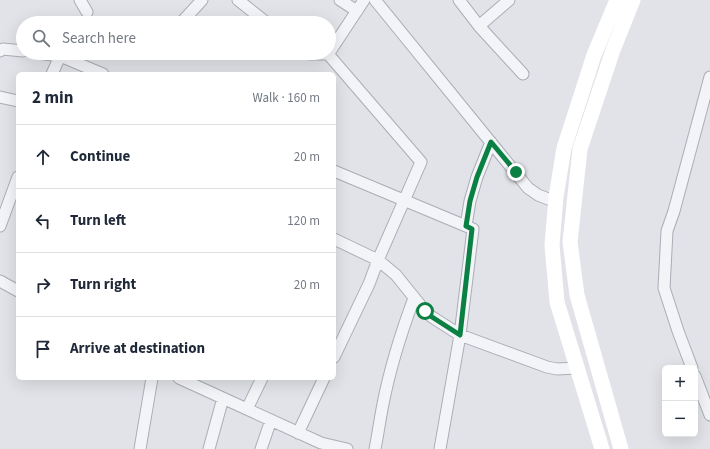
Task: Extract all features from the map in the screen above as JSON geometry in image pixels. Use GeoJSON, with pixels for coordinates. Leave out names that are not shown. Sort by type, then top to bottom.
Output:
{"type":"FeatureCollection","features":[{"type":"Feature","properties":{"kind":"main road"},"geometry":{"type":"LineString","coordinates":[[602,449],[557,302],[552,246],[556,202],[564,148],[594,55],[616,0]]}},
{"type":"Feature","properties":{"kind":"main road"},"geometry":{"type":"LineString","coordinates":[[621,449],[577,295],[570,242],[580,149],[613,50],[633,0]]}},
{"type":"Feature","properties":{"kind":"street"},"geometry":{"type":"LineString","coordinates":[[80,0],[87,12]]}},
{"type":"Feature","properties":{"kind":"street"},"geometry":{"type":"LineString","coordinates":[[187,16],[202,0]]}},
{"type":"Feature","properties":{"kind":"street"},"geometry":{"type":"LineString","coordinates":[[238,0],[258,16]]}},
{"type":"Feature","properties":{"kind":"street"},"geometry":{"type":"LineString","coordinates":[[340,0],[357,10]]}},
{"type":"Feature","properties":{"kind":"street"},"geometry":{"type":"LineString","coordinates":[[336,42],[364,0]]}},
{"type":"Feature","properties":{"kind":"street"},"geometry":{"type":"LineString","coordinates":[[375,0],[528,188],[538,195],[556,202]]}},
{"type":"Feature","properties":{"kind":"street"},"geometry":{"type":"LineString","coordinates":[[458,0],[479,26],[523,74]]}},
{"type":"Feature","properties":{"kind":"street"},"geometry":{"type":"LineString","coordinates":[[479,26],[509,0]]}},
{"type":"Feature","properties":{"kind":"street"},"geometry":{"type":"LineString","coordinates":[[0,51],[2,49],[16,50]]}},
{"type":"Feature","properties":{"kind":"street"},"geometry":{"type":"LineString","coordinates":[[53,72],[58,60]]}},
{"type":"Feature","properties":{"kind":"street"},"geometry":{"type":"LineString","coordinates":[[70,60],[98,72]]}},
{"type":"Feature","properties":{"kind":"street"},"geometry":{"type":"LineString","coordinates":[[335,60],[421,162],[369,284],[336,353]]}},
{"type":"Feature","properties":{"kind":"street"},"geometry":{"type":"LineString","coordinates":[[691,365],[664,288],[665,259],[667,231],[674,211],[710,77]]}},
{"type":"Feature","properties":{"kind":"street"},"geometry":{"type":"LineString","coordinates":[[0,97],[16,101]]}},
{"type":"Feature","properties":{"kind":"street"},"geometry":{"type":"LineString","coordinates":[[466,226],[470,201],[477,177],[491,142]]}},
{"type":"Feature","properties":{"kind":"street"},"geometry":{"type":"LineString","coordinates":[[336,172],[472,229],[460,335],[440,449]]}},
{"type":"Feature","properties":{"kind":"street"},"geometry":{"type":"LineString","coordinates":[[0,226],[16,182]]}},
{"type":"Feature","properties":{"kind":"street"},"geometry":{"type":"LineString","coordinates":[[336,240],[378,260],[396,275],[425,311],[460,335],[547,367],[556,369],[577,368]]}},
{"type":"Feature","properties":{"kind":"street"},"geometry":{"type":"LineString","coordinates":[[0,282],[16,290]]}},
{"type":"Feature","properties":{"kind":"street"},"geometry":{"type":"LineString","coordinates":[[375,449],[383,403],[393,362],[414,298]]}},
{"type":"Feature","properties":{"kind":"street"},"geometry":{"type":"LineString","coordinates":[[140,449],[152,380]]}},
{"type":"Feature","properties":{"kind":"street"},"geometry":{"type":"LineString","coordinates":[[183,380],[298,432],[320,446],[347,449]]}},
{"type":"Feature","properties":{"kind":"street"},"geometry":{"type":"LineString","coordinates":[[247,409],[261,380]]}},
{"type":"Feature","properties":{"kind":"street"},"geometry":{"type":"LineString","coordinates":[[298,432],[323,380]]}},
{"type":"Feature","properties":{"kind":"street"},"geometry":{"type":"LineString","coordinates":[[698,384],[710,415]]}},
{"type":"Feature","properties":{"kind":"street"},"geometry":{"type":"LineString","coordinates":[[209,449],[223,398]]}},
{"type":"Feature","properties":{"kind":"street"},"geometry":{"type":"LineString","coordinates":[[261,449],[271,420]]}},
{"type":"Feature","properties":{"kind":"route"},"geometry":{"type":"LineString","coordinates":[[425,311],[460,335],[472,229],[466,226],[470,201],[477,177],[491,142],[516,172]]}}]}
